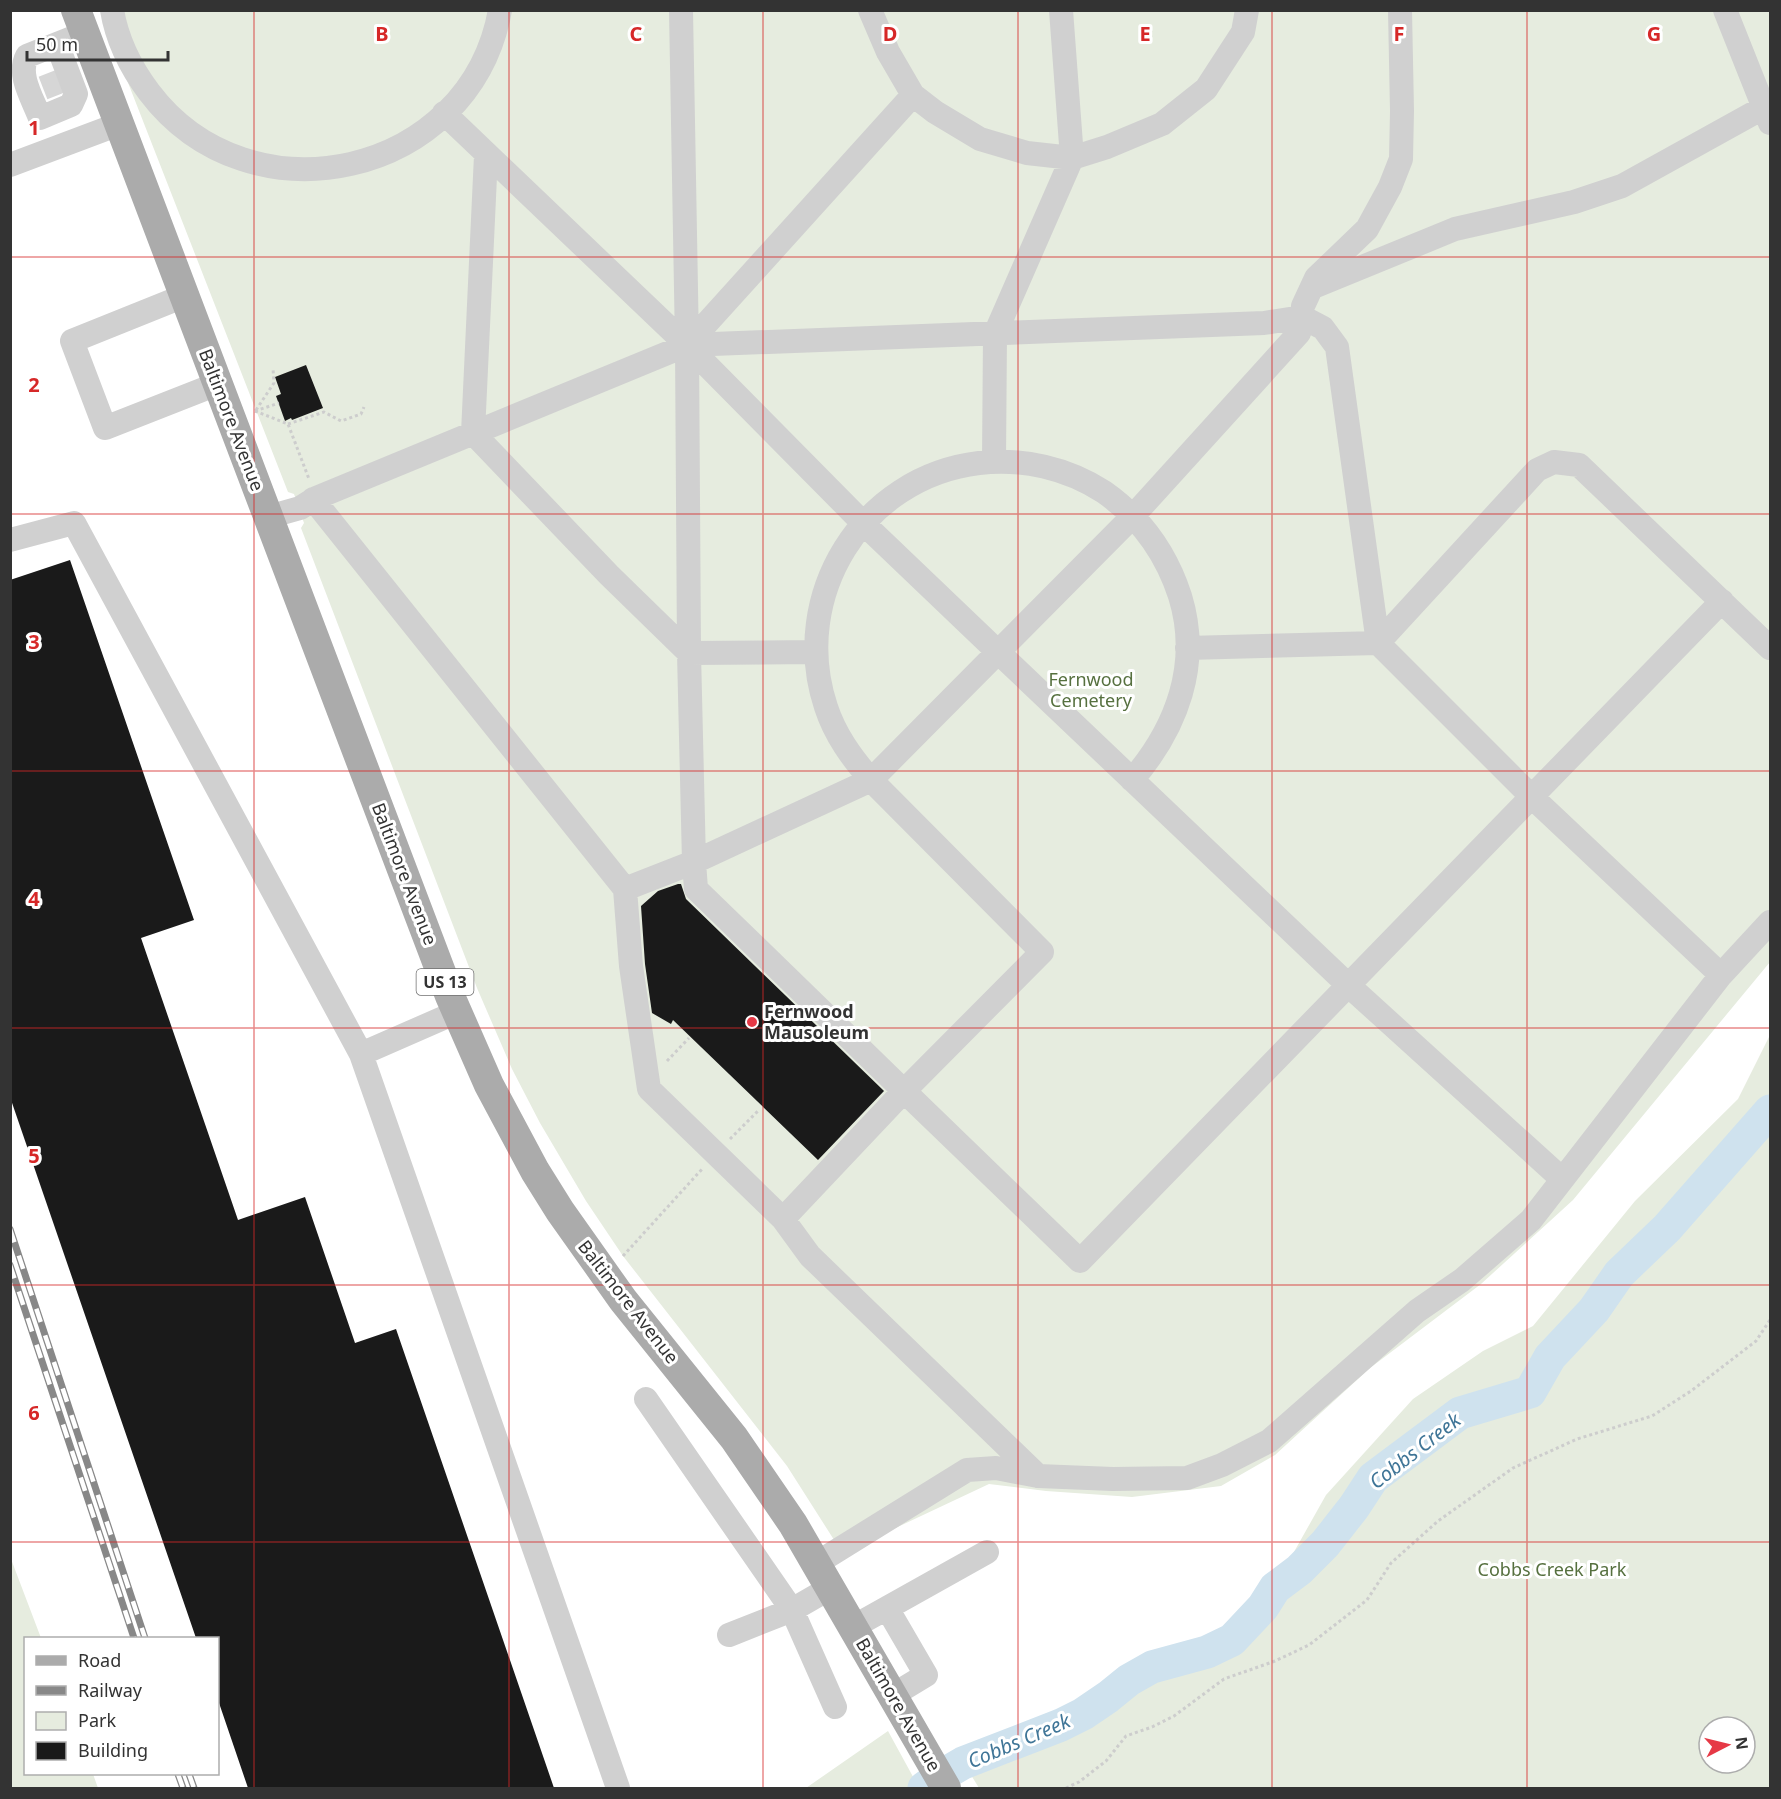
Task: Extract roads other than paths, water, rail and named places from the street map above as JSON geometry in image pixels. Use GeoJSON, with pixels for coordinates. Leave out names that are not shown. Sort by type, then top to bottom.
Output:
{"type":"FeatureCollection","features":[{"type":"Feature","properties":{"kind":"main road","name":"Baltimore Avenue"},"geometry":{"type":"LineString","coordinates":[[80,22],[457,1012],[489,1084],[560,1211],[623,1300],[734,1438],[788,1515],[946,1788]]}},
{"type":"Feature","properties":{"kind":"street"},"geometry":{"type":"LineString","coordinates":[[112,10],[120,41],[129,62],[155,100],[171,117],[208,144],[250,162],[296,170],[332,169],[368,161],[417,136],[458,100],[479,69],[494,34],[500,10]]}},
{"type":"Feature","properties":{"kind":"street"},"geometry":{"type":"LineString","coordinates":[[681,10],[687,345],[689,653],[696,889],[1080,1261],[1722,601]]}},
{"type":"Feature","properties":{"kind":"street"},"geometry":{"type":"LineString","coordinates":[[870,10],[888,52],[913,95],[935,112],[980,139],[1027,153],[1072,158],[1107,147],[1162,124],[1206,89],[1242,32],[1247,10]]}},
{"type":"Feature","properties":{"kind":"street"},"geometry":{"type":"LineString","coordinates":[[994,461],[995,334],[1072,158],[1061,10]]}},
{"type":"Feature","properties":{"kind":"street"},"geometry":{"type":"LineString","coordinates":[[625,889],[694,862],[871,780],[1133,516],[1299,333],[1303,306],[1316,278],[1367,229],[1390,187],[1401,159],[1400,10]]}},
{"type":"Feature","properties":{"kind":"street"},"geometry":{"type":"LineString","coordinates":[[1312,288],[1455,229],[1574,202],[1622,186],[1769,111],[1725,10]]}},
{"type":"Feature","properties":{"kind":"street"},"geometry":{"type":"LineString","coordinates":[[57,44],[68,79],[76,94],[71,105],[40,118],[36,90],[22,72],[23,64],[27,56],[57,44],[80,22]]}},
{"type":"Feature","properties":{"kind":"street"},"geometry":{"type":"LineString","coordinates":[[687,345],[913,95]]}},
{"type":"Feature","properties":{"kind":"street"},"geometry":{"type":"LineString","coordinates":[[63,109],[75,141]]}},
{"type":"Feature","properties":{"kind":"street"},"geometry":{"type":"LineString","coordinates":[[444,113],[687,345],[863,523],[1132,780],[1348,985],[1562,1179]]}},
{"type":"Feature","properties":{"kind":"street"},"geometry":{"type":"LineString","coordinates":[[10,165],[119,124]]}},
{"type":"Feature","properties":{"kind":"street"},"geometry":{"type":"LineString","coordinates":[[486,155],[473,433],[609,576],[689,653],[816,652]]}},
{"type":"Feature","properties":{"kind":"street"},"geometry":{"type":"LineString","coordinates":[[184,296],[72,341],[105,429],[218,384]]}},
{"type":"Feature","properties":{"kind":"street"},"geometry":{"type":"LineString","coordinates":[[268,517],[300,508],[314,499],[687,345],[1264,323],[1302,317],[1323,328],[1337,347],[1378,643],[1532,797],[1720,975]]}},
{"type":"Feature","properties":{"kind":"street"},"geometry":{"type":"LineString","coordinates":[[783,1219],[904,1091],[1042,952],[871,780],[853,758],[826,708],[819,681],[816,652],[818,624],[826,588],[833,570],[846,546],[863,523],[909,486],[936,473],[964,465],[994,461],[1045,466],[1069,474],[1100,490],[1133,516],[1154,541],[1173,577],[1186,623],[1187,648],[1185,677],[1178,705],[1167,732],[1152,758],[1132,780]]}},
{"type":"Feature","properties":{"kind":"street"},"geometry":{"type":"LineString","coordinates":[[1187,648],[1378,643],[1537,470],[1554,462],[1579,465],[1770,648]]}},
{"type":"Feature","properties":{"kind":"street"},"geometry":{"type":"LineString","coordinates":[[314,499],[625,889],[631,966],[649,1089],[783,1219],[810,1256],[1038,1476]]}},
{"type":"Feature","properties":{"kind":"street"},"geometry":{"type":"LineString","coordinates":[[10,540],[74,523],[362,1054],[618,1788]]}},
{"type":"Feature","properties":{"kind":"street"},"geometry":{"type":"LineString","coordinates":[[729,1635],[792,1610],[824,1576],[967,1470],[996,1468],[1038,1476],[1113,1479],[1187,1478],[1222,1465],[1269,1441],[1416,1311],[1462,1280],[1531,1220],[1720,975],[1770,922]]}},
{"type":"Feature","properties":{"kind":"street"},"geometry":{"type":"LineString","coordinates":[[362,1054],[457,1012]]}},
{"type":"Feature","properties":{"kind":"street"},"geometry":{"type":"LineString","coordinates":[[646,1399],[792,1610],[835,1707]]}},
{"type":"Feature","properties":{"kind":"street"},"geometry":{"type":"LineString","coordinates":[[853,1627],[987,1552]]}},
{"type":"Feature","properties":{"kind":"street"},"geometry":{"type":"LineString","coordinates":[[887,1608],[926,1676],[892,1695]]}},
{"type":"Feature","properties":{"kind":"waterway","name":"Cobbs Creek"},"geometry":{"type":"LineString","coordinates":[[924,1788],[963,1763],[1061,1725],[1083,1714],[1129,1680],[1152,1667],[1207,1652],[1232,1640],[1263,1607],[1275,1588],[1299,1570],[1325,1544],[1373,1478],[1460,1413],[1530,1392],[1550,1357],[1594,1310],[1619,1274],[1667,1228],[1770,1111]]}},
{"type":"Feature","properties":{"kind":"tunnel"},"geometry":{"type":"LineString","coordinates":[[43,88],[66,79]]}},
{"type":"Feature","properties":{"kind":"railway"},"geometry":{"type":"LineString","coordinates":[[10,1229],[145,1637]]}},
{"type":"Feature","properties":{"kind":"railway"},"geometry":{"type":"LineString","coordinates":[[10,1265],[134,1637]]}},
{"type":"Feature","properties":{"kind":"railway"},"geometry":{"type":"LineString","coordinates":[[178,1775],[183,1788]]}},
{"type":"Feature","properties":{"kind":"railway"},"geometry":{"type":"LineString","coordinates":[[189,1775],[194,1788]]}},
{"type":"Feature","properties":{"kind":"place","name":"Fernwood Mausoleum"},"geometry":{"type":"Point","coordinates":[752,1022]}},
{"type":"Feature","properties":{"kind":"park label","name":"Fernwood Cemetery"},"geometry":{"type":"Point","coordinates":[1091,690]}},
{"type":"Feature","properties":{"kind":"park label","name":"Cobbs Creek Park"},"geometry":{"type":"Point","coordinates":[1552,1570]}}]}
